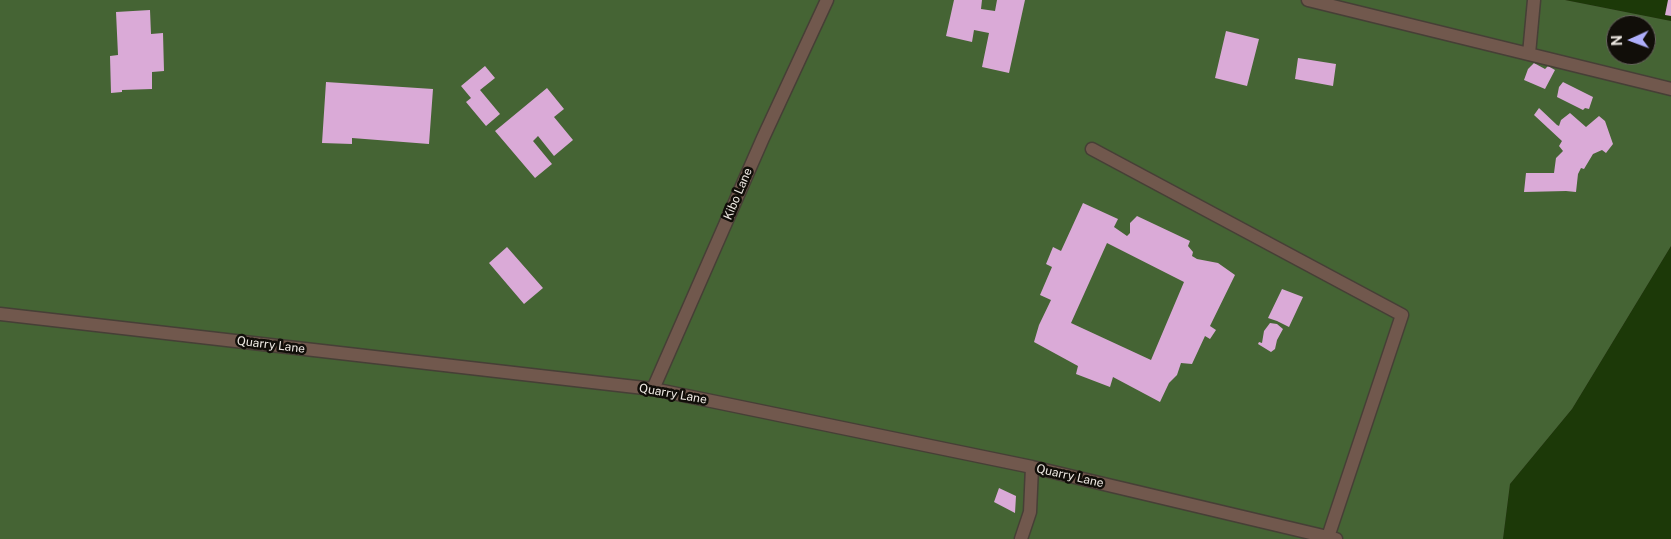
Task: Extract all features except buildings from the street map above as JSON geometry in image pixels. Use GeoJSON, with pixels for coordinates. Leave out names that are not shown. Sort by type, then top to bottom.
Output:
{"type":"FeatureCollection","features":[{"type":"Feature","properties":{"kind":"street","name":"Kibo Lane"},"geometry":{"type":"LineString","coordinates":[[654,390],[763,138],[827,0]]}},
{"type":"Feature","properties":{"kind":"street"},"geometry":{"type":"LineString","coordinates":[[1308,0],[1671,89]]}},
{"type":"Feature","properties":{"kind":"street"},"geometry":{"type":"LineString","coordinates":[[1529,54],[1534,0]]}},
{"type":"Feature","properties":{"kind":"street"},"geometry":{"type":"LineString","coordinates":[[1092,149],[1402,316],[1332,538]]}},
{"type":"Feature","properties":{"kind":"street","name":"Quarry Lane"},"geometry":{"type":"LineString","coordinates":[[0,314],[654,390],[1032,467],[1332,538]]}},
{"type":"Feature","properties":{"kind":"street"},"geometry":{"type":"LineString","coordinates":[[1021,539],[1030,512],[1032,467]]}},
{"type":"Feature","properties":{"kind":"green space"},"geometry":{"type":"Polygon","coordinates":[[[0,0],[1565,0],[1641,15],[1606,15],[1606,65],[1656,65],[1656,18],[1671,21],[1671,246],[1572,409],[1510,484],[1503,539],[0,539],[0,0]]]}},
{"type":"Feature","properties":{"kind":"green space"},"geometry":{"type":"Polygon","coordinates":[[[1565,0],[1671,0],[1671,21],[1656,18],[1656,15],[1641,15],[1565,0]]]}},
{"type":"Feature","properties":{"kind":"green space"},"geometry":{"type":"Polygon","coordinates":[[[1671,246],[1671,539],[1503,539],[1510,484],[1572,409],[1671,246]]]}}]}
